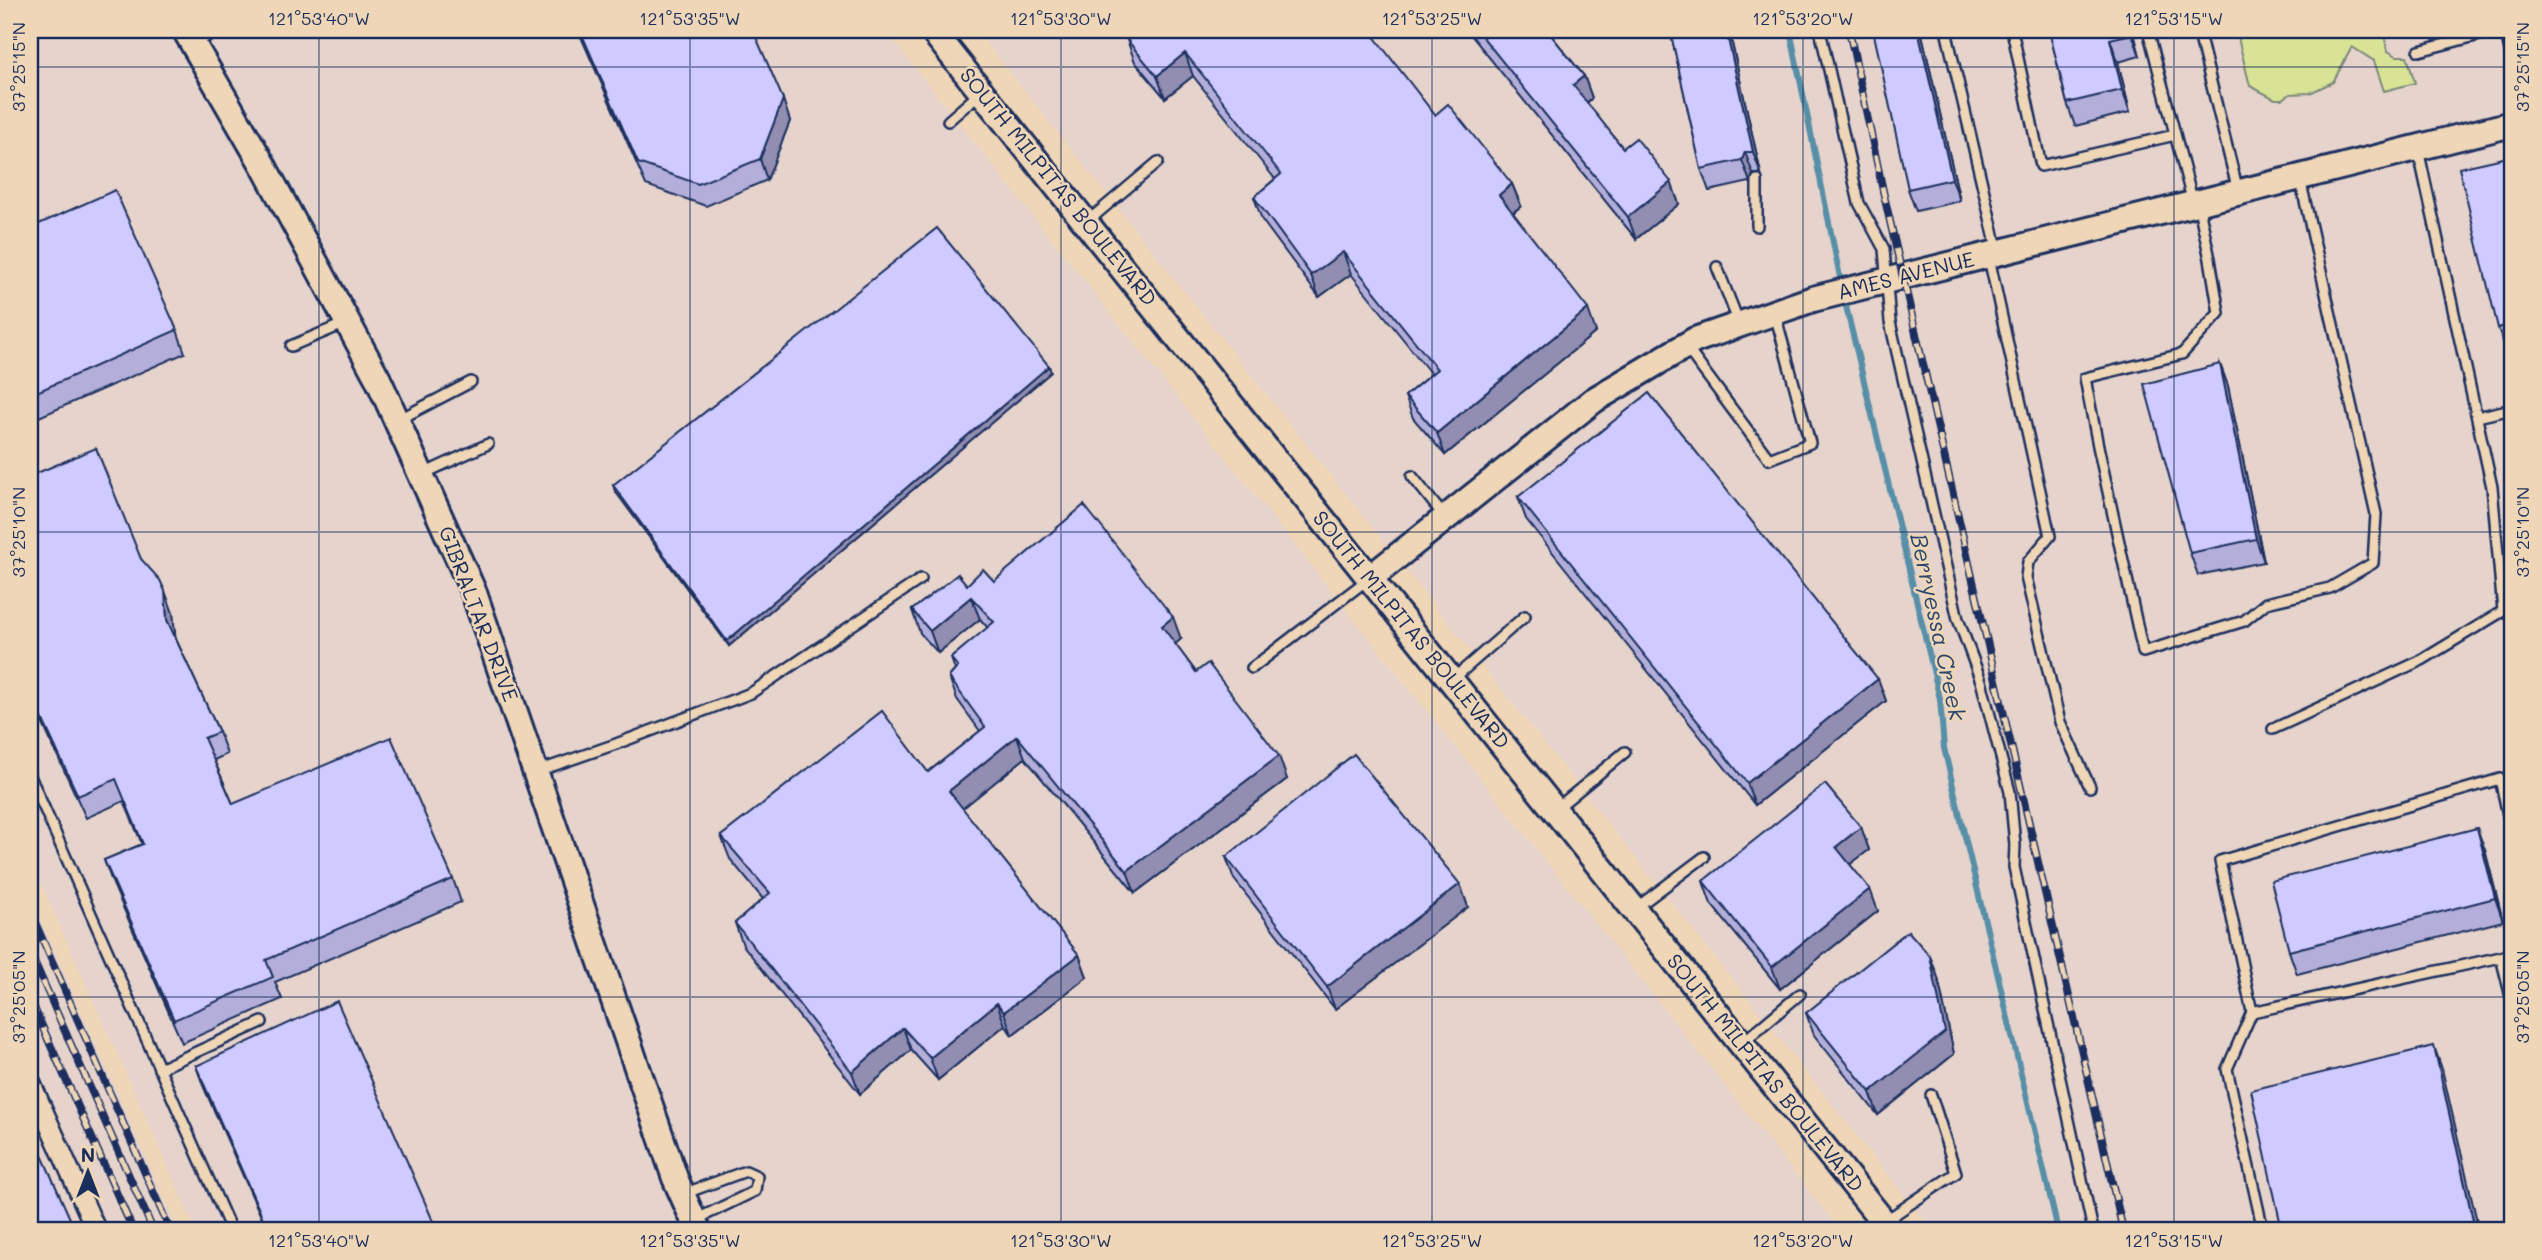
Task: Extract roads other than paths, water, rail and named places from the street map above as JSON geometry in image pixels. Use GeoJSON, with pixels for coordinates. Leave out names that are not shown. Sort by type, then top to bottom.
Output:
{"type":"FeatureCollection","features":[{"type":"Feature","properties":{"kind":"street","name":"SOUTH MILPITAS BOULEVARD"},"geometry":{"type":"LineString","coordinates":[[932,30],[1887,1226]]}},
{"type":"Feature","properties":{"kind":"street","name":"GIBRALTAR DRIVE"},"geometry":{"type":"LineString","coordinates":[[189,37],[263,165],[378,379],[474,593],[682,1195],[696,1226]]}},
{"type":"Feature","properties":{"kind":"street","name":"AMES AVENUE"},"geometry":{"type":"LineString","coordinates":[[1370,578],[1594,400],[1685,346],[1739,324],[1813,299],[1882,281],[2512,124]]}},
{"type":"Feature","properties":{"kind":"street"},"geometry":{"type":"LineString","coordinates":[[30,1080],[96,1230]]}},
{"type":"Feature","properties":{"kind":"lane"},"geometry":{"type":"LineString","coordinates":[[189,37],[220,30]]}},
{"type":"Feature","properties":{"kind":"lane"},"geometry":{"type":"LineString","coordinates":[[1820,30],[1859,203],[1884,249],[1882,281],[1890,323],[1958,619],[1981,681],[2010,792],[2015,845],[2014,867],[2093,1230]]}},
{"type":"Feature","properties":{"kind":"lane"},"geometry":{"type":"LineString","coordinates":[[1946,30],[2050,536],[2028,562],[2026,577],[2060,722],[2090,787]]}},
{"type":"Feature","properties":{"kind":"lane"},"geometry":{"type":"LineString","coordinates":[[2012,30],[2041,166],[2175,135]]}},
{"type":"Feature","properties":{"kind":"lane"},"geometry":{"type":"LineString","coordinates":[[2148,30],[2210,259],[2218,313],[2182,354],[2085,378],[2143,652],[2244,621],[2266,603],[2330,588],[2374,563],[2376,514],[2299,177]]}},
{"type":"Feature","properties":{"kind":"lane"},"geometry":{"type":"LineString","coordinates":[[2198,30],[2238,193]]}},
{"type":"Feature","properties":{"kind":"lane"},"geometry":{"type":"LineString","coordinates":[[2419,51],[2498,30]]}},
{"type":"Feature","properties":{"kind":"lane"},"geometry":{"type":"LineString","coordinates":[[2505,30],[2512,60]]}},
{"type":"Feature","properties":{"kind":"lane"},"geometry":{"type":"LineString","coordinates":[[948,121],[981,92]]}},
{"type":"Feature","properties":{"kind":"lane"},"geometry":{"type":"LineString","coordinates":[[2273,729],[2422,660],[2503,611],[2492,487],[2418,147]]}},
{"type":"Feature","properties":{"kind":"lane"},"geometry":{"type":"LineString","coordinates":[[1086,222],[1158,162]]}},
{"type":"Feature","properties":{"kind":"lane"},"geometry":{"type":"LineString","coordinates":[[1757,180],[1757,226]]}},
{"type":"Feature","properties":{"kind":"lane"},"geometry":{"type":"LineString","coordinates":[[1717,267],[1739,324]]}},
{"type":"Feature","properties":{"kind":"lane"},"geometry":{"type":"LineString","coordinates":[[1685,346],[1769,460],[1810,443],[1774,312]]}},
{"type":"Feature","properties":{"kind":"lane"},"geometry":{"type":"LineString","coordinates":[[292,346],[348,322]]}},
{"type":"Feature","properties":{"kind":"lane"},"geometry":{"type":"LineString","coordinates":[[397,420],[471,382]]}},
{"type":"Feature","properties":{"kind":"lane"},"geometry":{"type":"LineString","coordinates":[[2477,417],[2512,409]]}},
{"type":"Feature","properties":{"kind":"lane"},"geometry":{"type":"LineString","coordinates":[[421,475],[488,444]]}},
{"type":"Feature","properties":{"kind":"lane"},"geometry":{"type":"LineString","coordinates":[[1412,475],[1446,518]]}},
{"type":"Feature","properties":{"kind":"lane"},"geometry":{"type":"LineString","coordinates":[[1252,668],[1370,578]]}},
{"type":"Feature","properties":{"kind":"lane"},"geometry":{"type":"LineString","coordinates":[[536,771],[751,693],[921,579]]}},
{"type":"Feature","properties":{"kind":"lane"},"geometry":{"type":"LineString","coordinates":[[1451,680],[1525,616]]}},
{"type":"Feature","properties":{"kind":"lane"},"geometry":{"type":"LineString","coordinates":[[1555,809],[1625,752]]}},
{"type":"Feature","properties":{"kind":"lane"},"geometry":{"type":"LineString","coordinates":[[30,776],[231,1230]]}},
{"type":"Feature","properties":{"kind":"lane"},"geometry":{"type":"LineString","coordinates":[[2263,1230],[2227,1069],[2252,1012],[2220,861],[2500,779],[2512,833]]}},
{"type":"Feature","properties":{"kind":"lane"},"geometry":{"type":"LineString","coordinates":[[1635,909],[1704,857]]}},
{"type":"Feature","properties":{"kind":"lane"},"geometry":{"type":"LineString","coordinates":[[2252,1012],[2501,957],[2512,952]]}},
{"type":"Feature","properties":{"kind":"lane"},"geometry":{"type":"LineString","coordinates":[[2501,957],[2512,1001]]}},
{"type":"Feature","properties":{"kind":"lane"},"geometry":{"type":"LineString","coordinates":[[1742,1044],[1800,994]]}},
{"type":"Feature","properties":{"kind":"lane"},"geometry":{"type":"LineString","coordinates":[[159,1069],[262,1022]]}},
{"type":"Feature","properties":{"kind":"lane"},"geometry":{"type":"LineString","coordinates":[[1887,1226],[1956,1173],[1931,1095]]}},
{"type":"Feature","properties":{"kind":"lane"},"geometry":{"type":"LineString","coordinates":[[682,1195],[746,1171],[757,1175],[755,1191],[696,1226]]}},
{"type":"Feature","properties":{"kind":"waterway","name":"Berryessa Creek"},"geometry":{"type":"LineString","coordinates":[[1790,30],[1842,287]]}},
{"type":"Feature","properties":{"kind":"waterway","name":"Berryessa Creek"},"geometry":{"type":"LineString","coordinates":[[1844,298],[1940,699],[1944,748],[2058,1230]]}},
{"type":"Feature","properties":{"kind":"railway"},"geometry":{"type":"LineString","coordinates":[[1849,30],[1883,191],[2123,1230]]}},
{"type":"Feature","properties":{"kind":"railway"},"geometry":{"type":"LineString","coordinates":[[30,911],[170,1230]]}},
{"type":"Feature","properties":{"kind":"railway"},"geometry":{"type":"LineString","coordinates":[[30,952],[153,1230]]}},
{"type":"Feature","properties":{"kind":"railway"},"geometry":{"type":"LineString","coordinates":[[30,999],[133,1230]]}}]}
